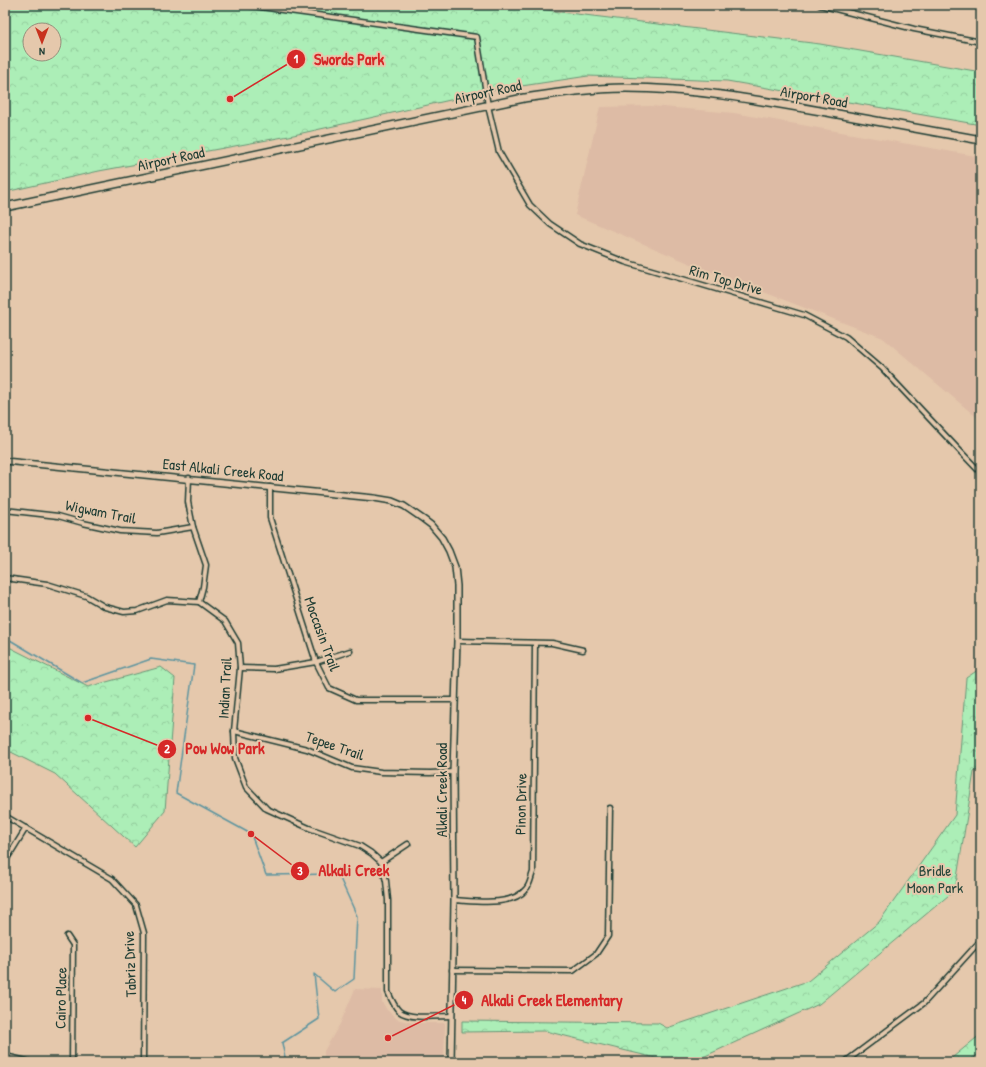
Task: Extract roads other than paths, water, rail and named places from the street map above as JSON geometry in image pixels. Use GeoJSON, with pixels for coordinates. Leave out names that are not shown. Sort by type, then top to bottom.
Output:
{"type":"FeatureCollection","features":[{"type":"Feature","properties":{"kind":"highway","name":"Airport Road"},"geometry":{"type":"LineString","coordinates":[[5,207],[524,98],[586,89],[626,88],[662,90],[705,93],[753,99],[981,140]]}},
{"type":"Feature","properties":{"kind":"street","name":"Rim Top Drive"},"geometry":{"type":"LineString","coordinates":[[245,5],[477,37],[488,106],[499,152],[530,205],[550,224],[580,244],[625,262],[804,315],[846,337],[882,368],[981,472]]}},
{"type":"Feature","properties":{"kind":"street"},"geometry":{"type":"LineString","coordinates":[[820,5],[914,29],[981,42]]}},
{"type":"Feature","properties":{"kind":"street","name":"East Alkali Creek Road"},"geometry":{"type":"LineString","coordinates":[[5,461],[189,478],[374,498],[392,501],[415,512],[431,525]]}},
{"type":"Feature","properties":{"kind":"street"},"geometry":{"type":"LineString","coordinates":[[5,578],[47,584],[86,596],[105,607],[124,612],[138,611],[167,600],[199,602],[206,565],[193,527],[188,502],[189,478]]}},
{"type":"Feature","properties":{"kind":"street","name":"Moccasin Trail"},"geometry":{"type":"LineString","coordinates":[[270,487],[270,518],[316,662],[330,688],[356,700],[455,700]]}},
{"type":"Feature","properties":{"kind":"street","name":"Wigwam Trail"},"geometry":{"type":"LineString","coordinates":[[5,510],[58,516],[83,524],[120,531],[157,533],[193,527]]}},
{"type":"Feature","properties":{"kind":"street","name":"Alkali Creek Road"},"geometry":{"type":"LineString","coordinates":[[431,525],[442,538],[449,551],[455,567],[457,586],[453,772],[454,900],[451,1062]]}},
{"type":"Feature","properties":{"kind":"street","name":"Indian Trail"},"geometry":{"type":"LineString","coordinates":[[199,602],[225,621],[238,643],[240,668],[234,731],[235,758],[246,787],[267,809],[309,828],[360,846],[371,852],[381,862]]}},
{"type":"Feature","properties":{"kind":"street"},"geometry":{"type":"LineString","coordinates":[[457,641],[552,643],[584,650]]}},
{"type":"Feature","properties":{"kind":"street","name":"Pinon Drive"},"geometry":{"type":"LineString","coordinates":[[454,900],[501,901],[517,896],[527,889],[533,872],[535,642]]}},
{"type":"Feature","properties":{"kind":"street"},"geometry":{"type":"LineString","coordinates":[[240,668],[274,669],[316,662],[350,652]]}},
{"type":"Feature","properties":{"kind":"street","name":"Tepee Trail"},"geometry":{"type":"LineString","coordinates":[[234,731],[307,748],[352,768],[381,772],[453,772]]}},
{"type":"Feature","properties":{"kind":"street"},"geometry":{"type":"LineString","coordinates":[[452,970],[573,971],[596,954],[608,936],[610,808]]}},
{"type":"Feature","properties":{"kind":"street","name":"Tabriz Drive"},"geometry":{"type":"LineString","coordinates":[[5,816],[112,879],[136,905],[144,933],[143,1062]]}},
{"type":"Feature","properties":{"kind":"street"},"geometry":{"type":"LineString","coordinates":[[5,862],[26,828]]}},
{"type":"Feature","properties":{"kind":"street"},"geometry":{"type":"LineString","coordinates":[[408,844],[381,862],[386,881],[388,900],[388,992],[392,1002],[400,1012],[413,1016],[451,1016]]}},
{"type":"Feature","properties":{"kind":"street","name":"Cairo Place"},"geometry":{"type":"LineString","coordinates":[[67,936],[73,945],[72,1062]]}},
{"type":"Feature","properties":{"kind":"street"},"geometry":{"type":"LineString","coordinates":[[845,1062],[924,1003],[981,940]]}},
{"type":"Feature","properties":{"kind":"street"},"geometry":{"type":"LineString","coordinates":[[5,1056],[31,1062],[65,1062]]}},
{"type":"Feature","properties":{"kind":"waterway"},"geometry":{"type":"LineString","coordinates":[[5,637],[82,683],[151,659],[194,665],[176,793],[251,834],[266,875],[338,874],[357,916],[354,979],[335,992],[314,974],[319,1019],[282,1043],[286,1062]]}},
{"type":"Feature","properties":{"kind":"place","name":"Swords Park"},"geometry":{"type":"Point","coordinates":[230,99]}},
{"type":"Feature","properties":{"kind":"place","name":"Pow Wow Park"},"geometry":{"type":"Point","coordinates":[88,718]}},
{"type":"Feature","properties":{"kind":"place","name":"Alkali Creek"},"geometry":{"type":"Point","coordinates":[251,834]}},
{"type":"Feature","properties":{"kind":"place","name":"Alkali Creek Elementary"},"geometry":{"type":"Point","coordinates":[388,1038]}},
{"type":"Feature","properties":{"kind":"park label","name":"Bridle Moon Park"},"geometry":{"type":"Point","coordinates":[935,880]}}]}
